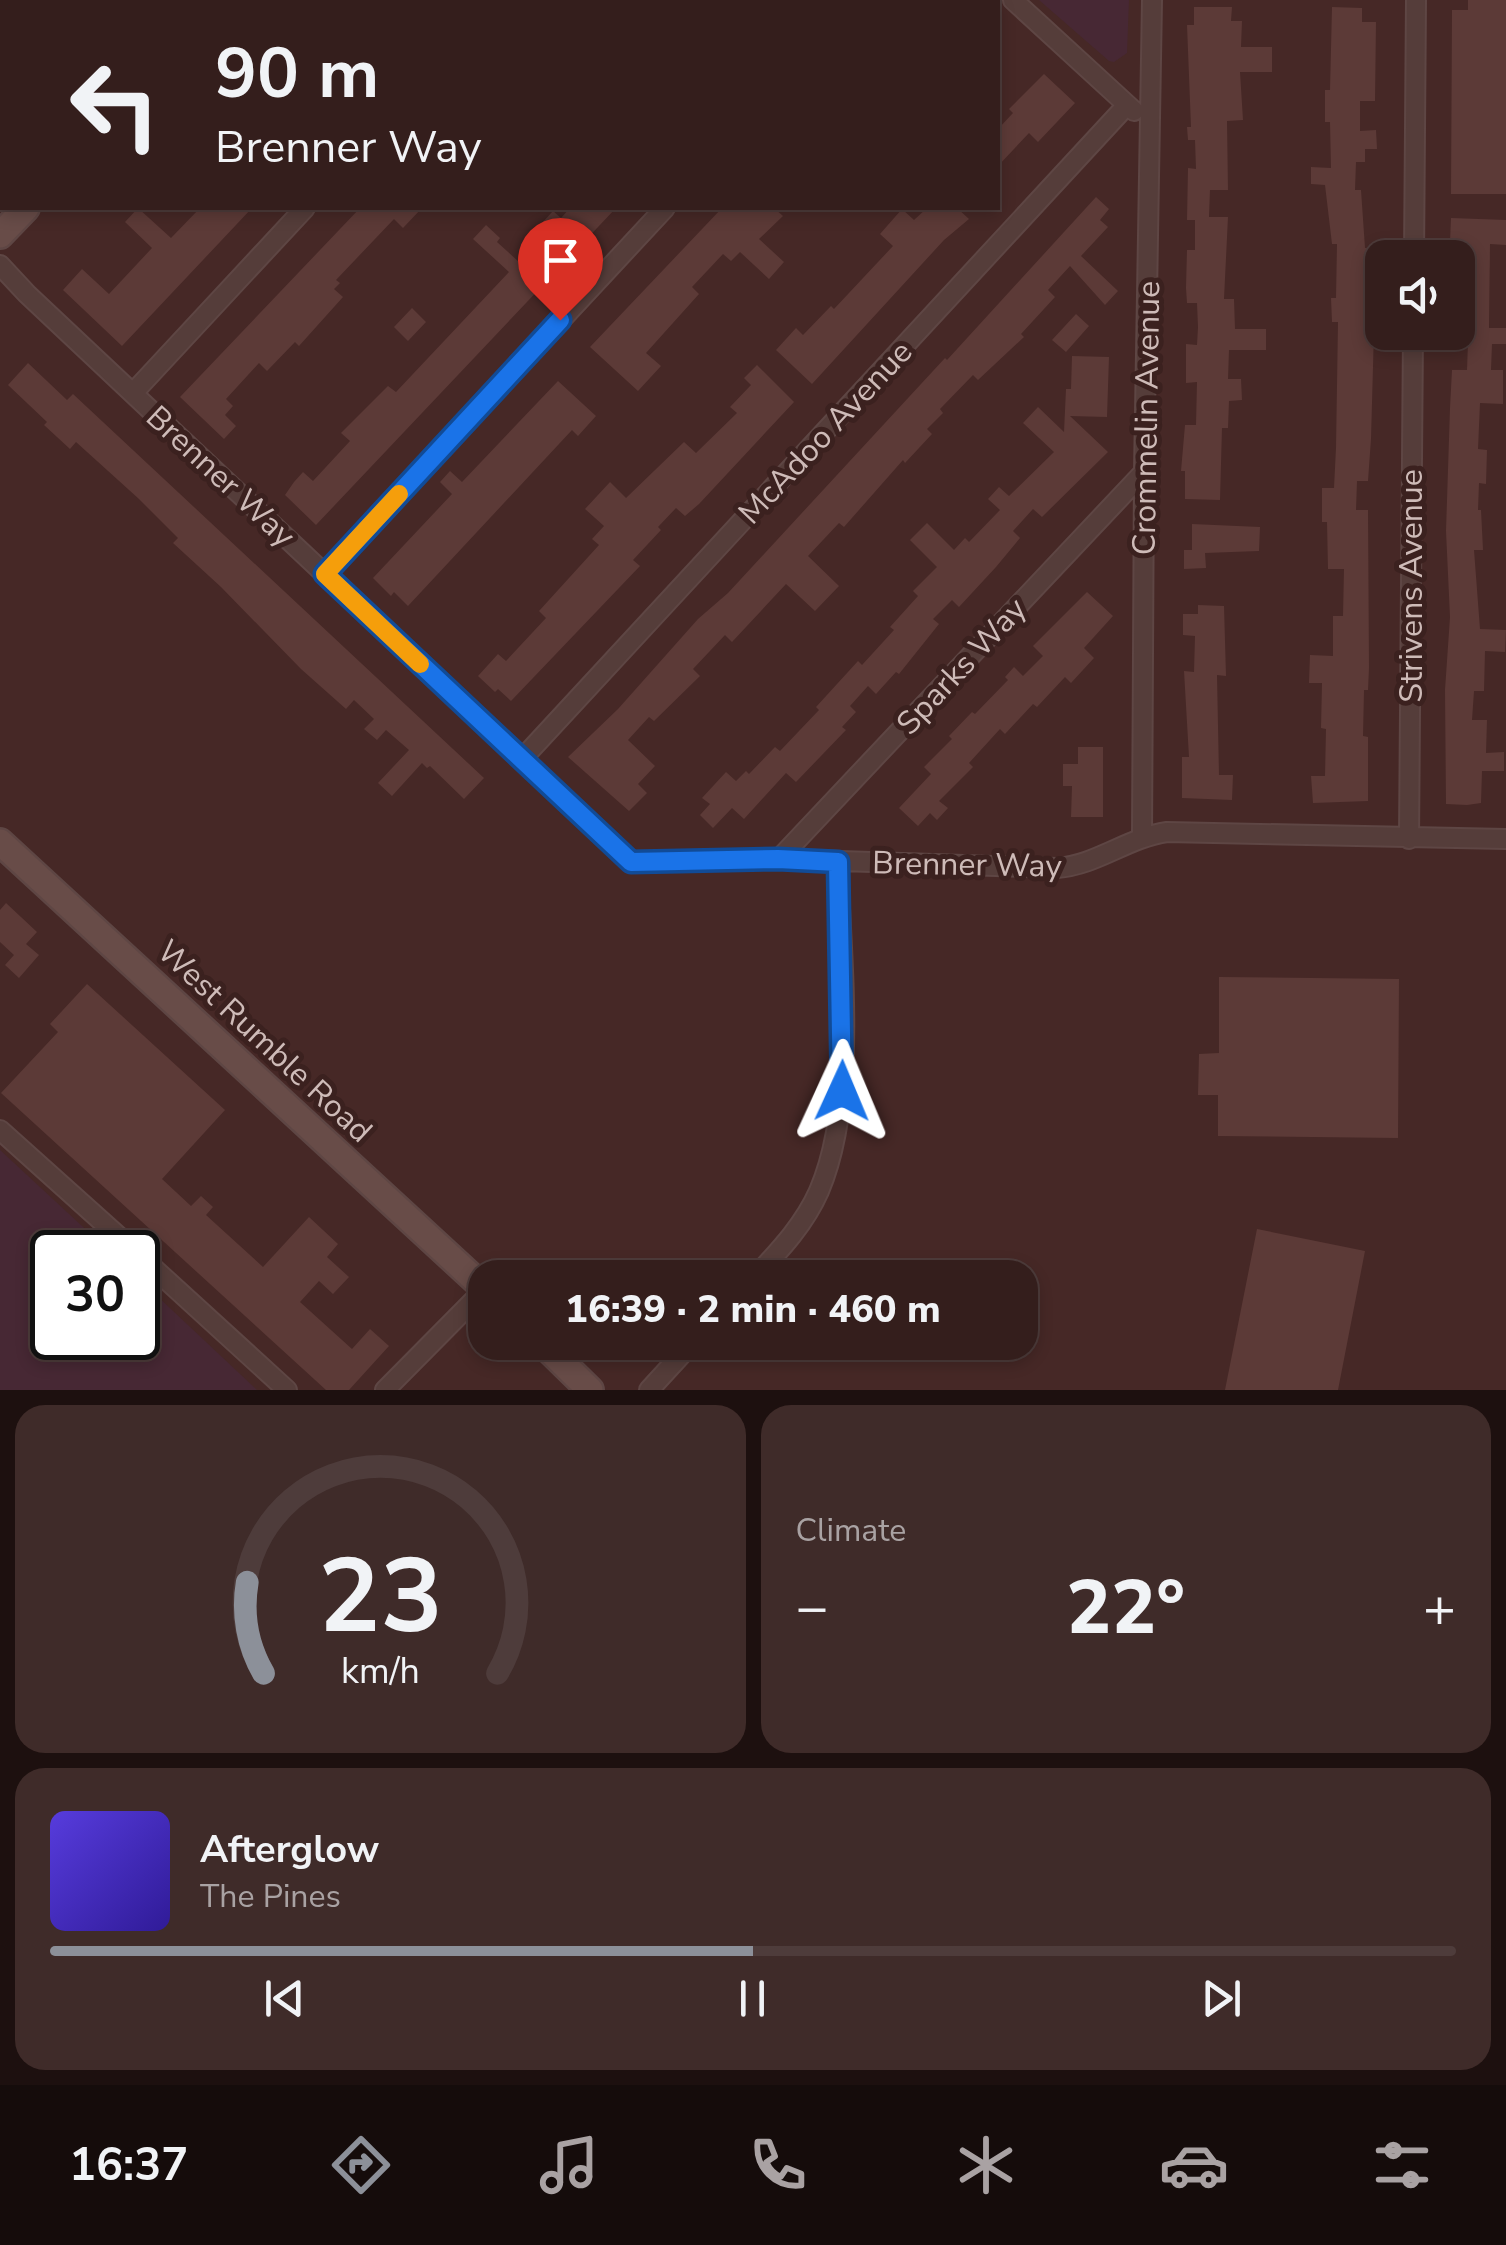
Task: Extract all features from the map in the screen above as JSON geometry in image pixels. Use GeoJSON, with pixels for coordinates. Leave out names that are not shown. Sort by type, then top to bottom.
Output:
{"type":"FeatureCollection","features":[{"type":"Feature","properties":{"kind":"street"},"geometry":{"type":"LineString","coordinates":[[1013,0],[1149,125]]}},
{"type":"Feature","properties":{"kind":"street","name":"Crommelin Avenue"},"geometry":{"type":"LineString","coordinates":[[1142,837],[1152,0]]}},
{"type":"Feature","properties":{"kind":"street"},"geometry":{"type":"LineString","coordinates":[[1414,240],[1416,0]]}},
{"type":"Feature","properties":{"kind":"street","name":"McAdoo Avenue"},"geometry":{"type":"LineString","coordinates":[[522,760],[1127,105]]}},
{"type":"Feature","properties":{"kind":"street"},"geometry":{"type":"LineString","coordinates":[[0,235],[24,210]]}},
{"type":"Feature","properties":{"kind":"street"},"geometry":{"type":"LineString","coordinates":[[133,393],[303,210]]}},
{"type":"Feature","properties":{"kind":"street"},"geometry":{"type":"LineString","coordinates":[[325,574],[663,210]]}},
{"type":"Feature","properties":{"kind":"street","name":"Brenner Way"},"geometry":{"type":"LineString","coordinates":[[0,265],[631,862],[778,859],[1076,866],[1142,837],[1166,832],[1506,839]]}},
{"type":"Feature","properties":{"kind":"street","name":"Strivens Avenue"},"geometry":{"type":"LineString","coordinates":[[1409,838],[1413,350]]}},
{"type":"Feature","properties":{"kind":"street","name":"Sparks Way"},"geometry":{"type":"LineString","coordinates":[[778,859],[1144,472]]}},
{"type":"Feature","properties":{"kind":"street","name":"West Rumble Road"},"geometry":{"type":"LineString","coordinates":[[0,842],[468,1273]]}},
{"type":"Feature","properties":{"kind":"street"},"geometry":{"type":"LineString","coordinates":[[769,1260],[806,1217],[826,1172],[842,1091],[838,862]]}},
{"type":"Feature","properties":{"kind":"street"},"geometry":{"type":"LineString","coordinates":[[0,1130],[111,1230]]}},
{"type":"Feature","properties":{"kind":"street"},"geometry":{"type":"LineString","coordinates":[[160,1274],[288,1390]]}},
{"type":"Feature","properties":{"kind":"street"},"geometry":{"type":"LineString","coordinates":[[385,1390],[468,1306]]}},
{"type":"Feature","properties":{"kind":"street"},"geometry":{"type":"LineString","coordinates":[[559,1360],[590,1390]]}},
{"type":"Feature","properties":{"kind":"street"},"geometry":{"type":"LineString","coordinates":[[649,1390],[676,1360]]}},
{"type":"Feature","properties":{"kind":"shaded area"},"geometry":{"type":"Polygon","coordinates":[[[1039,0],[1129,0],[1127,53],[1109,61],[1039,0]]]}},
{"type":"Feature","properties":{"kind":"shaded area"},"geometry":{"type":"Polygon","coordinates":[[[0,1150],[86,1230],[30,1230],[30,1360],[160,1360],[160,1299],[257,1390],[0,1390],[0,1150]]]}},
{"type":"Feature","properties":{"kind":"building"},"geometry":{"type":"Polygon","coordinates":[[[1468,0],[1506,0],[1506,194],[1451,194],[1452,10],[1468,10],[1468,0]]]}},
{"type":"Feature","properties":{"kind":"building"},"geometry":{"type":"Polygon","coordinates":[[[1194,7],[1232,7],[1231,21],[1242,21],[1241,47],[1272,47],[1272,72],[1240,72],[1243,120],[1227,121],[1228,190],[1210,190],[1209,217],[1228,217],[1224,299],[1234,299],[1235,329],[1266,329],[1266,350],[1229,350],[1228,379],[1241,379],[1242,400],[1229,401],[1228,428],[1222,428],[1220,500],[1185,499],[1185,471],[1181,471],[1185,425],[1196,425],[1197,382],[1186,383],[1186,344],[1197,345],[1198,327],[1197,303],[1187,303],[1186,288],[1187,250],[1195,250],[1195,220],[1187,220],[1188,168],[1196,169],[1195,140],[1188,140],[1187,127],[1191,127],[1187,25],[1194,25],[1194,7]]]}},
{"type":"Feature","properties":{"kind":"building"},"geometry":{"type":"Polygon","coordinates":[[[1332,7],[1362,8],[1362,22],[1376,22],[1375,101],[1360,101],[1360,131],[1376,130],[1377,149],[1365,149],[1365,162],[1356,162],[1355,190],[1361,190],[1365,248],[1365,350],[1373,350],[1368,481],[1357,481],[1356,510],[1368,510],[1369,668],[1368,690],[1364,690],[1363,736],[1368,737],[1368,801],[1313,803],[1311,776],[1325,776],[1326,729],[1321,728],[1322,683],[1309,683],[1310,655],[1333,656],[1333,616],[1343,616],[1344,569],[1328,569],[1327,522],[1322,522],[1322,488],[1334,488],[1338,322],[1332,322],[1331,298],[1336,298],[1337,244],[1332,244],[1325,185],[1311,184],[1311,167],[1331,168],[1330,122],[1325,122],[1325,90],[1330,90],[1332,7]]]}},
{"type":"Feature","properties":{"kind":"building"},"geometry":{"type":"Polygon","coordinates":[[[1044,74],[1075,103],[1038,142],[1029,133],[1000,164],[1000,127],[1013,113],[1009,109],[1044,74]]]}},
{"type":"Feature","properties":{"kind":"building"},"geometry":{"type":"Polygon","coordinates":[[[1096,197],[1109,209],[1100,220],[1108,227],[1081,256],[1118,291],[1105,305],[1070,266],[1048,290],[1055,297],[1021,334],[1024,337],[978,380],[973,375],[940,409],[943,413],[927,429],[932,434],[905,463],[903,460],[844,527],[839,523],[808,556],[839,586],[815,611],[786,584],[732,642],[725,635],[693,669],[700,676],[654,721],[649,717],[628,740],[655,766],[638,784],[647,793],[629,811],[568,757],[618,709],[698,619],[728,593],[1096,197]]]}},
{"type":"Feature","properties":{"kind":"building"},"geometry":{"type":"Polygon","coordinates":[[[140,210],[171,238],[198,210],[250,210],[122,346],[63,290],[82,269],[109,294],[152,248],[125,222],[140,210]]]}},
{"type":"Feature","properties":{"kind":"building"},"geometry":{"type":"Polygon","coordinates":[[[358,210],[420,210],[403,228],[394,219],[336,280],[340,283],[334,289],[343,297],[299,346],[295,342],[267,371],[259,363],[226,399],[233,406],[225,415],[236,426],[224,439],[180,397],[358,210]]]}},
{"type":"Feature","properties":{"kind":"building"},"geometry":{"type":"Polygon","coordinates":[[[568,210],[614,210],[316,525],[285,495],[294,482],[303,472],[313,481],[350,441],[341,433],[388,386],[396,392],[509,272],[473,239],[486,225],[500,238],[497,242],[519,262],[537,243],[530,236],[553,211],[561,218],[568,210]]]}},
{"type":"Feature","properties":{"kind":"building"},"geometry":{"type":"Polygon","coordinates":[[[720,210],[776,210],[783,216],[759,239],[784,262],[769,279],[740,252],[731,261],[723,254],[692,287],[699,294],[646,353],[661,366],[638,391],[590,347],[720,210]]]}},
{"type":"Feature","properties":{"kind":"building"},"geometry":{"type":"Polygon","coordinates":[[[901,210],[914,220],[925,210],[959,210],[969,219],[944,240],[812,384],[776,350],[796,328],[803,335],[831,306],[834,309],[893,246],[880,234],[901,210]]]}},
{"type":"Feature","properties":{"kind":"building"},"geometry":{"type":"Polygon","coordinates":[[[1451,218],[1506,220],[1506,245],[1490,244],[1489,328],[1506,328],[1506,344],[1492,344],[1491,370],[1503,370],[1503,404],[1480,403],[1478,449],[1487,450],[1486,484],[1479,483],[1483,550],[1474,550],[1480,629],[1506,630],[1505,652],[1485,651],[1484,691],[1474,691],[1472,720],[1487,720],[1486,753],[1504,752],[1504,771],[1482,771],[1481,803],[1467,805],[1446,804],[1445,690],[1450,617],[1446,531],[1452,370],[1467,370],[1468,350],[1475,350],[1475,240],[1450,240],[1451,218]]]}},
{"type":"Feature","properties":{"kind":"building"},"geometry":{"type":"Polygon","coordinates":[[[412,308],[426,322],[408,341],[394,327],[412,308]]]}},
{"type":"Feature","properties":{"kind":"building"},"geometry":{"type":"Polygon","coordinates":[[[1076,314],[1089,326],[1066,352],[1052,340],[1076,314]]]}},
{"type":"Feature","properties":{"kind":"building"},"geometry":{"type":"Polygon","coordinates":[[[1072,356],[1109,357],[1107,417],[1070,416],[1108,452],[1042,517],[1033,509],[1013,531],[1020,538],[996,567],[959,607],[952,600],[933,619],[939,624],[899,674],[896,672],[876,694],[868,686],[850,706],[856,712],[842,727],[846,730],[796,782],[786,773],[744,819],[732,808],[713,828],[700,815],[710,804],[702,798],[726,772],[736,781],[746,771],[749,774],[775,747],[780,751],[858,661],[862,665],[894,630],[890,627],[918,596],[913,591],[937,567],[910,540],[927,523],[954,550],[965,538],[969,542],[1000,510],[988,499],[999,487],[1009,496],[1054,452],[1023,423],[1038,407],[1064,432],[1072,356]]]}},
{"type":"Feature","properties":{"kind":"building"},"geometry":{"type":"Polygon","coordinates":[[[28,363],[67,400],[73,394],[484,778],[464,799],[422,763],[392,796],[378,783],[409,750],[386,730],[377,740],[364,729],[374,719],[354,700],[346,709],[301,669],[173,543],[178,538],[139,499],[76,442],[70,449],[44,425],[47,422],[8,385],[28,363]]]}},
{"type":"Feature","properties":{"kind":"building"},"geometry":{"type":"Polygon","coordinates":[[[757,365],[794,402],[699,504],[685,516],[676,508],[658,527],[661,530],[633,560],[640,566],[511,701],[498,689],[495,692],[478,676],[498,654],[506,661],[546,618],[539,611],[599,545],[592,539],[604,526],[585,509],[610,482],[626,498],[684,442],[696,453],[737,413],[730,407],[751,385],[744,378],[757,365]]]}},
{"type":"Feature","properties":{"kind":"building"},"geometry":{"type":"Polygon","coordinates":[[[558,381],[596,416],[578,436],[572,430],[408,606],[394,592],[391,596],[373,578],[452,494],[440,482],[450,471],[462,482],[558,381]]]}},
{"type":"Feature","properties":{"kind":"building"},"geometry":{"type":"Polygon","coordinates":[[[1192,524],[1260,527],[1259,551],[1205,553],[1206,568],[1184,569],[1184,550],[1192,550],[1192,524]]]}},
{"type":"Feature","properties":{"kind":"building"},"geometry":{"type":"Polygon","coordinates":[[[1087,592],[1113,616],[1084,648],[1094,658],[1071,683],[1065,677],[1037,707],[1033,704],[1005,734],[1000,729],[969,763],[973,767],[939,801],[948,808],[937,820],[930,813],[918,826],[899,808],[931,774],[924,767],[972,712],[975,714],[1008,680],[1005,677],[1014,667],[1023,676],[1043,656],[1033,646],[1087,592]]]}},
{"type":"Feature","properties":{"kind":"building"},"geometry":{"type":"Polygon","coordinates":[[[1198,605],[1224,606],[1226,676],[1217,675],[1219,775],[1233,775],[1232,800],[1182,798],[1182,757],[1189,757],[1184,671],[1194,672],[1195,636],[1183,635],[1183,614],[1198,614],[1198,605]]]}},
{"type":"Feature","properties":{"kind":"building"},"geometry":{"type":"Polygon","coordinates":[[[1078,747],[1103,747],[1103,817],[1071,817],[1072,786],[1063,786],[1063,764],[1078,764],[1078,747]]]}},
{"type":"Feature","properties":{"kind":"building"},"geometry":{"type":"Polygon","coordinates":[[[6,903],[37,932],[26,944],[39,955],[19,978],[5,965],[14,955],[0,942],[0,910],[6,903]]]}},
{"type":"Feature","properties":{"kind":"building"},"geometry":{"type":"Polygon","coordinates":[[[1219,977],[1399,979],[1398,1138],[1218,1136],[1218,1095],[1198,1095],[1199,1054],[1219,1053],[1219,977]]]}},
{"type":"Feature","properties":{"kind":"building"},"geometry":{"type":"Polygon","coordinates":[[[87,984],[225,1110],[162,1179],[191,1206],[201,1196],[213,1207],[206,1215],[263,1267],[309,1217],[338,1244],[327,1257],[349,1277],[333,1294],[319,1281],[300,1302],[352,1349],[370,1329],[389,1346],[349,1390],[326,1390],[160,1238],[160,1230],[151,1230],[1,1093],[58,1032],[50,1024],[87,984]]]}},
{"type":"Feature","properties":{"kind":"building"},"geometry":{"type":"Polygon","coordinates":[[[1257,1229],[1365,1251],[1338,1390],[1225,1390],[1257,1229]]]}},
{"type":"Feature","properties":{"kind":"slow traffic"},"geometry":{"type":"LineString","coordinates":[[399,494],[325,574],[420,664]]}},
{"type":"Feature","properties":{"kind":"route"},"geometry":{"type":"LineString","coordinates":[[560,320],[325,574],[631,862],[838,862],[842,1091]]}}]}
